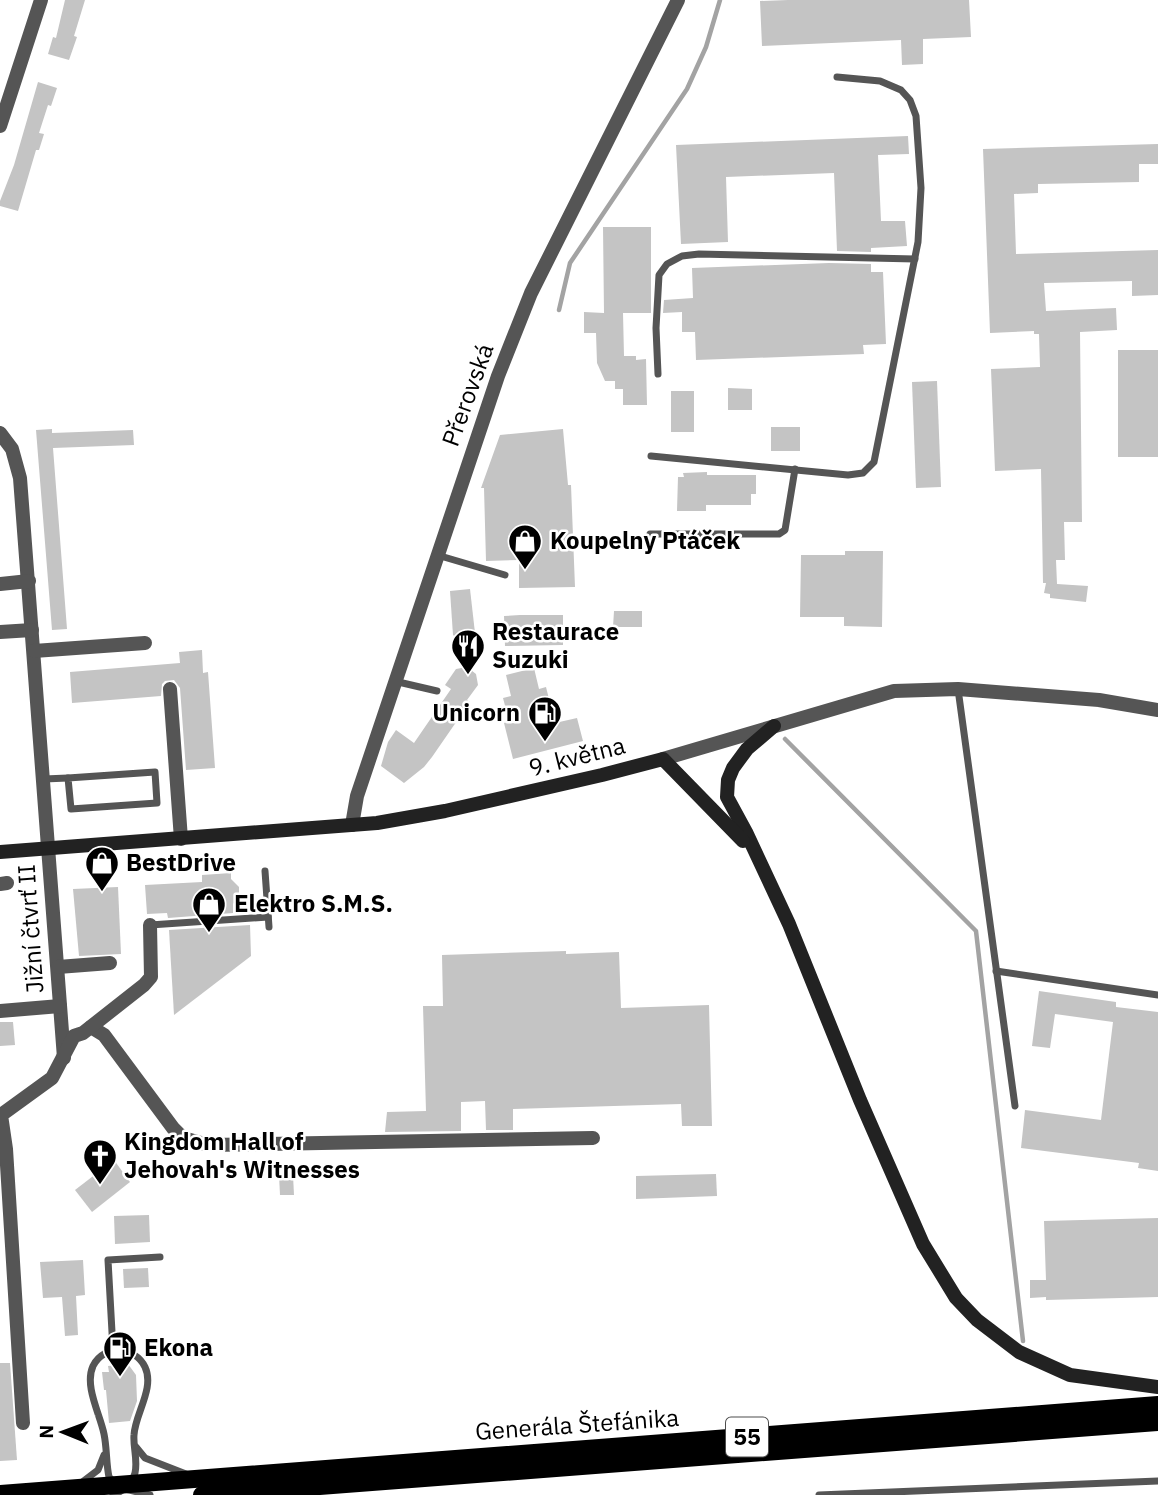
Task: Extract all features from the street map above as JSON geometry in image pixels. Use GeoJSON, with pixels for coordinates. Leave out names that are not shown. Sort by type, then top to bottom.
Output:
{"type":"FeatureCollection","features":[{"type":"Feature","properties":{"kind":"main road"},"geometry":{"type":"LineString","coordinates":[[774,726],[739,758],[733,768],[727,788],[731,806],[789,924],[923,1244],[956,1298],[976,1320],[998,1338],[1042,1364],[1070,1375],[1158,1387]]}},
{"type":"Feature","properties":{"kind":"main road","name":"9. května"},"geometry":{"type":"LineString","coordinates":[[0,852],[352,825],[445,811],[663,759]]}},
{"type":"Feature","properties":{"kind":"main road"},"geometry":{"type":"LineString","coordinates":[[663,759],[732,828],[761,866]]}},
{"type":"Feature","properties":{"kind":"main road","name":"Generála Štefánika"},"geometry":{"type":"LineString","coordinates":[[201,1487],[1158,1405]]}},
{"type":"Feature","properties":{"kind":"main road","name":"Generála Štefánika"},"geometry":{"type":"LineString","coordinates":[[0,1494],[66,1489],[201,1487],[1158,1422]]}},
{"type":"Feature","properties":{"kind":"street"},"geometry":{"type":"LineString","coordinates":[[0,126],[41,0]]}},
{"type":"Feature","properties":{"kind":"street","name":"Přerovská"},"geometry":{"type":"LineString","coordinates":[[352,825],[357,796],[394,681],[498,376],[530,293],[678,0]]}},
{"type":"Feature","properties":{"kind":"street","name":"Jižní čtvrť II"},"geometry":{"type":"LineString","coordinates":[[4,436],[18,466],[64,1058]]}},
{"type":"Feature","properties":{"kind":"street"},"geometry":{"type":"LineString","coordinates":[[0,584],[29,581]]}},
{"type":"Feature","properties":{"kind":"street"},"geometry":{"type":"LineString","coordinates":[[0,632],[32,630]]}},
{"type":"Feature","properties":{"kind":"street"},"geometry":{"type":"LineString","coordinates":[[34,651],[145,643]]}},
{"type":"Feature","properties":{"kind":"street"},"geometry":{"type":"LineString","coordinates":[[170,689],[181,839]]}},
{"type":"Feature","properties":{"kind":"street","name":"9. května"},"geometry":{"type":"LineString","coordinates":[[663,759],[894,691],[958,689],[1098,700],[1158,710]]}},
{"type":"Feature","properties":{"kind":"street"},"geometry":{"type":"LineString","coordinates":[[23,1423],[6,1149],[1,1115],[52,1078],[74,1036],[91,1027],[144,985],[150,977],[150,925]]}},
{"type":"Feature","properties":{"kind":"street"},"geometry":{"type":"LineString","coordinates":[[58,967],[110,963]]}},
{"type":"Feature","properties":{"kind":"street","name":"Jižní čtvrť II"},"geometry":{"type":"LineString","coordinates":[[0,1011],[60,1006]]}},
{"type":"Feature","properties":{"kind":"street"},"geometry":{"type":"LineString","coordinates":[[91,1027],[104,1035],[173,1128],[183,1138],[199,1143],[593,1138]]}},
{"type":"Feature","properties":{"kind":"lane"},"geometry":{"type":"LineString","coordinates":[[651,456],[848,475],[863,473],[874,462],[915,259],[921,188],[916,116],[910,100],[901,90],[880,81],[837,77]]}},
{"type":"Feature","properties":{"kind":"lane"},"geometry":{"type":"LineString","coordinates":[[658,374],[656,328],[659,275],[667,264],[682,256],[699,254],[915,259]]}},
{"type":"Feature","properties":{"kind":"lane"},"geometry":{"type":"LineString","coordinates":[[650,534],[779,534],[785,530],[795,469]]}},
{"type":"Feature","properties":{"kind":"lane"},"geometry":{"type":"LineString","coordinates":[[437,554],[505,575]]}},
{"type":"Feature","properties":{"kind":"lane"},"geometry":{"type":"LineString","coordinates":[[394,681],[437,691]]}},
{"type":"Feature","properties":{"kind":"lane"},"geometry":{"type":"LineString","coordinates":[[958,689],[1015,1106]]}},
{"type":"Feature","properties":{"kind":"lane"},"geometry":{"type":"LineString","coordinates":[[44,779],[155,772],[157,803],[71,809],[68,778]]}},
{"type":"Feature","properties":{"kind":"lane"},"geometry":{"type":"LineString","coordinates":[[265,871],[269,927]]}},
{"type":"Feature","properties":{"kind":"lane"},"geometry":{"type":"LineString","coordinates":[[150,925],[268,917]]}},
{"type":"Feature","properties":{"kind":"lane"},"geometry":{"type":"LineString","coordinates":[[996,971],[1158,995]]}},
{"type":"Feature","properties":{"kind":"lane"},"geometry":{"type":"LineString","coordinates":[[113,1350],[108,1260],[160,1258]]}},
{"type":"Feature","properties":{"kind":"lane"},"geometry":{"type":"LineString","coordinates":[[121,1488],[135,1473],[134,1434],[147,1385],[147,1375],[138,1357],[125,1350],[113,1350],[97,1359],[90,1375],[105,1436],[109,1477],[121,1488],[150,1495]]}},
{"type":"Feature","properties":{"kind":"lane"},"geometry":{"type":"LineString","coordinates":[[135,1445],[145,1458],[201,1487]]}},
{"type":"Feature","properties":{"kind":"lane"},"geometry":{"type":"LineString","coordinates":[[66,1489],[93,1475],[101,1465],[106,1448]]}},
{"type":"Feature","properties":{"kind":"lane"},"geometry":{"type":"LineString","coordinates":[[820,1495],[1158,1481]]}},
{"type":"Feature","properties":{"kind":"building"},"geometry":{"type":"Polygon","coordinates":[[[65,0],[85,0],[69,60],[48,54],[53,37],[56,38],[65,0]]]}},
{"type":"Feature","properties":{"kind":"building"},"geometry":{"type":"Polygon","coordinates":[[[969,0],[971,37],[923,39],[923,64],[902,65],[901,40],[762,46],[760,1],[969,0]]]}},
{"type":"Feature","properties":{"kind":"building"},"geometry":{"type":"Polygon","coordinates":[[[38,82],[57,88],[39,133],[44,134],[39,150],[36,150],[18,211],[0,206],[0,201],[14,165],[38,82]]]}},
{"type":"Feature","properties":{"kind":"building"},"geometry":{"type":"Polygon","coordinates":[[[908,136],[909,154],[878,155],[881,221],[905,221],[907,246],[871,248],[871,252],[837,251],[834,173],[726,177],[728,242],[681,244],[676,145],[908,136]]]}},
{"type":"Feature","properties":{"kind":"building"},"geometry":{"type":"Polygon","coordinates":[[[1158,144],[1158,164],[1139,164],[1139,182],[1038,184],[1038,193],[1014,194],[1016,254],[1158,250],[1158,295],[1132,296],[1132,281],[1044,283],[1046,311],[1116,308],[1117,330],[1080,332],[1082,522],[1064,522],[1065,560],[1056,560],[1057,584],[1088,586],[1086,602],[1050,598],[1050,594],[1044,593],[1046,583],[1043,583],[1041,469],[995,471],[991,369],[1040,367],[1039,334],[1034,334],[1034,331],[990,333],[983,149],[1158,144]]]}},
{"type":"Feature","properties":{"kind":"building"},"geometry":{"type":"Polygon","coordinates":[[[603,227],[651,227],[651,313],[623,313],[624,356],[636,356],[636,360],[646,359],[647,405],[623,405],[623,389],[615,389],[615,381],[605,381],[597,363],[596,333],[584,333],[584,312],[604,313],[603,227]]]}},
{"type":"Feature","properties":{"kind":"building"},"geometry":{"type":"Polygon","coordinates":[[[871,264],[871,272],[883,272],[886,344],[863,345],[864,354],[696,360],[695,332],[682,332],[682,312],[663,313],[664,300],[693,298],[692,268],[871,264]]]}},
{"type":"Feature","properties":{"kind":"building"},"geometry":{"type":"Polygon","coordinates":[[[1118,350],[1158,350],[1158,457],[1118,457],[1118,350]]]}},
{"type":"Feature","properties":{"kind":"building"},"geometry":{"type":"Polygon","coordinates":[[[937,381],[941,487],[916,488],[912,382],[937,381]]]}},
{"type":"Feature","properties":{"kind":"building"},"geometry":{"type":"Polygon","coordinates":[[[728,388],[752,389],[752,410],[728,410],[728,388]]]}},
{"type":"Feature","properties":{"kind":"building"},"geometry":{"type":"Polygon","coordinates":[[[671,391],[694,391],[694,432],[671,432],[671,391]]]}},
{"type":"Feature","properties":{"kind":"building"},"geometry":{"type":"Polygon","coordinates":[[[771,427],[800,427],[800,451],[771,451],[771,427]]]}},
{"type":"Feature","properties":{"kind":"building"},"geometry":{"type":"Polygon","coordinates":[[[52,429],[52,433],[133,430],[134,445],[53,448],[67,629],[52,630],[36,430],[52,429]]]}},
{"type":"Feature","properties":{"kind":"building"},"geometry":{"type":"Polygon","coordinates":[[[563,429],[568,485],[571,485],[575,587],[519,588],[519,560],[486,561],[484,488],[481,488],[500,435],[563,429]]]}},
{"type":"Feature","properties":{"kind":"building"},"geometry":{"type":"Polygon","coordinates":[[[707,472],[707,475],[756,475],[756,494],[751,494],[751,505],[706,505],[706,511],[677,511],[678,477],[684,477],[683,473],[707,472]]]}},
{"type":"Feature","properties":{"kind":"building"},"geometry":{"type":"Polygon","coordinates":[[[845,551],[883,551],[882,627],[844,626],[844,617],[800,617],[801,555],[845,555],[845,551]]]}},
{"type":"Feature","properties":{"kind":"building"},"geometry":{"type":"Polygon","coordinates":[[[470,589],[475,633],[469,640],[460,641],[453,635],[450,591],[470,589]]]}},
{"type":"Feature","properties":{"kind":"building"},"geometry":{"type":"Polygon","coordinates":[[[614,611],[642,611],[642,627],[613,627],[614,611]]]}},
{"type":"Feature","properties":{"kind":"building"},"geometry":{"type":"Polygon","coordinates":[[[563,615],[563,645],[505,646],[504,616],[563,615]]]}},
{"type":"Feature","properties":{"kind":"building"},"geometry":{"type":"Polygon","coordinates":[[[202,650],[203,673],[208,672],[215,768],[186,770],[180,688],[174,680],[162,684],[161,696],[72,703],[70,672],[180,663],[179,652],[202,650]]]}},
{"type":"Feature","properties":{"kind":"building"},"geometry":{"type":"Polygon","coordinates":[[[467,667],[476,674],[478,685],[467,700],[470,702],[424,767],[404,783],[381,766],[388,742],[396,730],[414,743],[451,689],[445,685],[456,669],[467,667]]]}},
{"type":"Feature","properties":{"kind":"building"},"geometry":{"type":"Polygon","coordinates":[[[534,668],[539,689],[546,687],[555,723],[577,718],[583,741],[513,759],[504,723],[509,721],[503,698],[511,696],[506,675],[534,668]]]}},
{"type":"Feature","properties":{"kind":"building"},"geometry":{"type":"Polygon","coordinates":[[[231,873],[231,879],[239,887],[239,897],[233,904],[233,913],[168,918],[167,913],[147,914],[145,885],[202,882],[202,875],[231,873]]]}},
{"type":"Feature","properties":{"kind":"building"},"geometry":{"type":"Polygon","coordinates":[[[118,887],[121,954],[79,956],[73,889],[118,887]]]}},
{"type":"Feature","properties":{"kind":"building"},"geometry":{"type":"Polygon","coordinates":[[[250,925],[251,956],[174,1015],[169,930],[250,925]]]}},
{"type":"Feature","properties":{"kind":"building"},"geometry":{"type":"Polygon","coordinates":[[[566,951],[566,954],[619,952],[621,1008],[709,1005],[712,1126],[682,1126],[681,1104],[513,1109],[513,1130],[486,1130],[485,1101],[461,1102],[461,1131],[385,1132],[387,1112],[426,1111],[423,1006],[443,1006],[442,955],[566,951]]]}},
{"type":"Feature","properties":{"kind":"building"},"geometry":{"type":"Polygon","coordinates":[[[1039,991],[1116,1002],[1116,1007],[1158,1012],[1158,1171],[1138,1168],[1139,1163],[1021,1148],[1025,1110],[1101,1120],[1113,1022],[1055,1014],[1050,1048],[1032,1046],[1039,991]]]}},
{"type":"Feature","properties":{"kind":"building"},"geometry":{"type":"Polygon","coordinates":[[[0,1022],[13,1022],[15,1045],[0,1046],[0,1022]]]}},
{"type":"Feature","properties":{"kind":"building"},"geometry":{"type":"Polygon","coordinates":[[[114,1160],[130,1182],[92,1212],[75,1190],[114,1160]]]}},
{"type":"Feature","properties":{"kind":"building"},"geometry":{"type":"Polygon","coordinates":[[[716,1174],[717,1196],[636,1199],[636,1176],[716,1174]]]}},
{"type":"Feature","properties":{"kind":"building"},"geometry":{"type":"Polygon","coordinates":[[[279,1175],[293,1175],[294,1195],[280,1195],[279,1175]]]}},
{"type":"Feature","properties":{"kind":"building"},"geometry":{"type":"Polygon","coordinates":[[[149,1215],[150,1242],[115,1244],[114,1216],[149,1215]]]}},
{"type":"Feature","properties":{"kind":"building"},"geometry":{"type":"Polygon","coordinates":[[[1158,1218],[1158,1297],[1046,1300],[1046,1297],[1030,1298],[1030,1280],[1046,1280],[1044,1221],[1158,1218]]]}},
{"type":"Feature","properties":{"kind":"building"},"geometry":{"type":"Polygon","coordinates":[[[83,1260],[85,1295],[76,1296],[78,1335],[65,1336],[62,1297],[43,1298],[40,1262],[83,1260]]]}},
{"type":"Feature","properties":{"kind":"building"},"geometry":{"type":"Polygon","coordinates":[[[148,1268],[149,1287],[124,1288],[123,1269],[148,1268]]]}},
{"type":"Feature","properties":{"kind":"building"},"geometry":{"type":"Polygon","coordinates":[[[0,1363],[10,1363],[17,1460],[0,1461],[0,1363]]]}},
{"type":"Feature","properties":{"kind":"building"},"geometry":{"type":"Polygon","coordinates":[[[128,1364],[136,1375],[137,1401],[130,1421],[109,1423],[102,1372],[109,1372],[108,1366],[128,1364]]]}},
{"type":"Feature","properties":{"kind":"waterway"},"geometry":{"type":"LineString","coordinates":[[559,310],[570,263],[687,89],[706,47],[720,0]]}},
{"type":"Feature","properties":{"kind":"waterway"},"geometry":{"type":"LineString","coordinates":[[785,739],[976,931],[1023,1341]]}},
{"type":"Feature","properties":{"kind":"place","name":"Koupelny Ptáček"},"geometry":{"type":"Point","coordinates":[525,571]}},
{"type":"Feature","properties":{"kind":"place","name":"Restaurace Suzuki"},"geometry":{"type":"Point","coordinates":[468,676]}},
{"type":"Feature","properties":{"kind":"place","name":"Unicorn"},"geometry":{"type":"Point","coordinates":[545,743]}},
{"type":"Feature","properties":{"kind":"place","name":"BestDrive"},"geometry":{"type":"Point","coordinates":[102,893]}},
{"type":"Feature","properties":{"kind":"place","name":"Elektro S.M.S."},"geometry":{"type":"Point","coordinates":[209,934]}},
{"type":"Feature","properties":{"kind":"place","name":"Kingdom Hall of Jehovah's Witnesses"},"geometry":{"type":"Point","coordinates":[100,1186]}},
{"type":"Feature","properties":{"kind":"place","name":"Ekona"},"geometry":{"type":"Point","coordinates":[120,1378]}}]}
